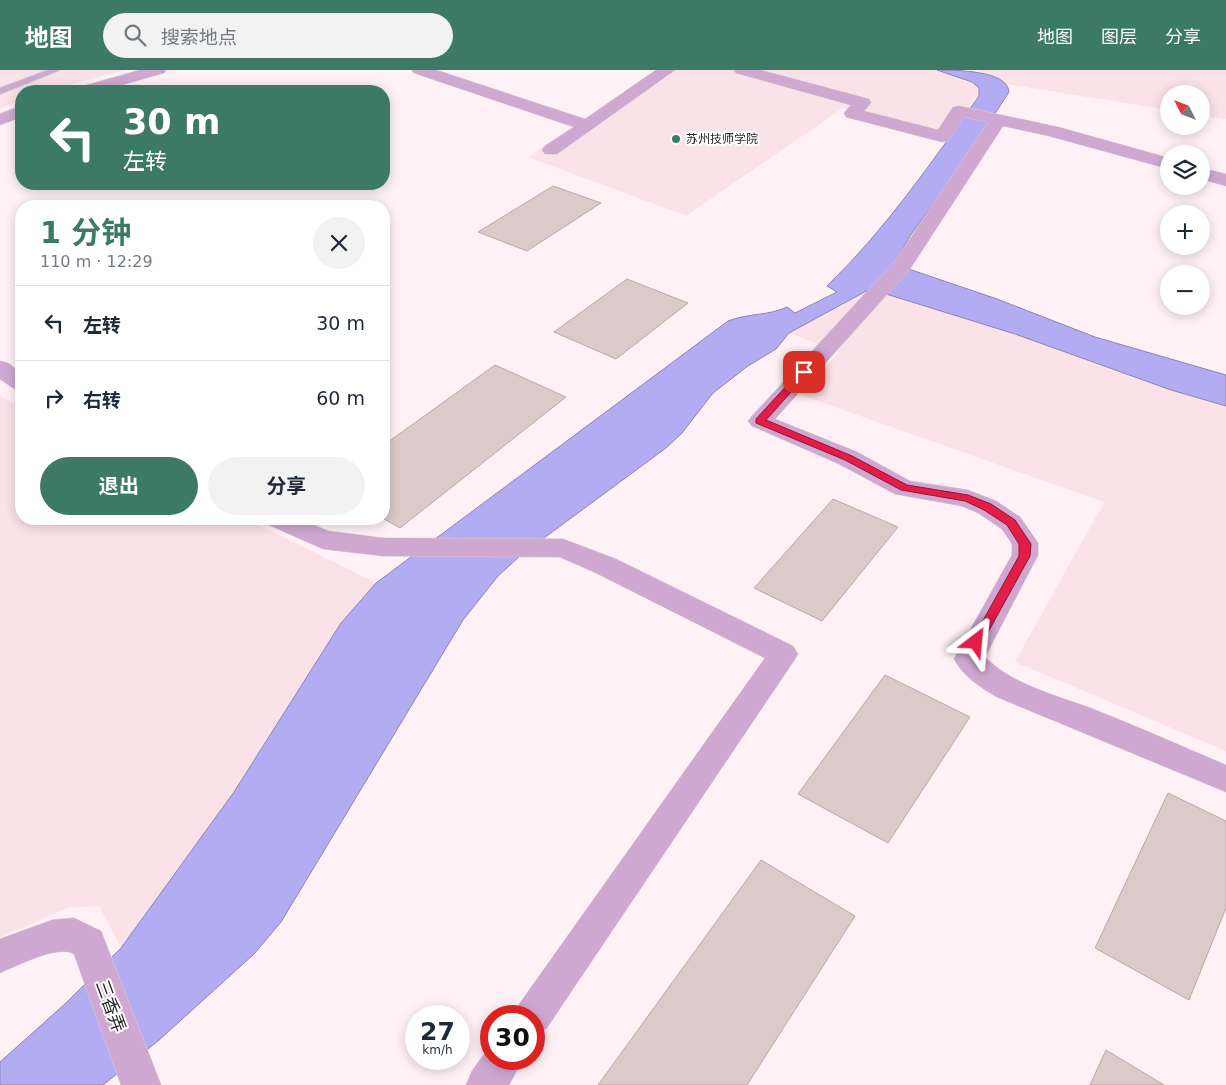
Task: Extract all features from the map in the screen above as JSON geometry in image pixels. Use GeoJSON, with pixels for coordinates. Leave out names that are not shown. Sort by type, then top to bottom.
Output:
{"type":"FeatureCollection","features":[{"type":"Feature","properties":{"kind":"street"},"geometry":{"type":"LineString","coordinates":[[104,85],[158,70]]}},
{"type":"Feature","properties":{"kind":"street"},"geometry":{"type":"LineString","coordinates":[[420,70],[586,126]]}},
{"type":"Feature","properties":{"kind":"street"},"geometry":{"type":"LineString","coordinates":[[551,150],[667,70]]}},
{"type":"Feature","properties":{"kind":"street"},"geometry":{"type":"LineString","coordinates":[[742,70],[863,103],[852,113],[942,137],[959,111],[1060,133],[1160,161]]}},
{"type":"Feature","properties":{"kind":"street"},"geometry":{"type":"LineString","coordinates":[[0,120],[15,114]]}},
{"type":"Feature","properties":{"kind":"street"},"geometry":{"type":"LineString","coordinates":[[997,119],[903,265],[879,294],[760,421],[848,458],[904,488],[968,498],[987,507],[1011,523],[1025,544],[1025,556],[969,659],[980,673],[1004,688],[1086,719],[1226,779]]}},
{"type":"Feature","properties":{"kind":"street"},"geometry":{"type":"LineString","coordinates":[[1210,176],[1226,180]]}},
{"type":"Feature","properties":{"kind":"street"},"geometry":{"type":"LineString","coordinates":[[0,368],[15,379]]}},
{"type":"Feature","properties":{"kind":"street"},"geometry":{"type":"LineString","coordinates":[[291,525],[323,540],[383,547],[564,548],[606,566],[783,654],[541,1005]]}},
{"type":"Feature","properties":{"kind":"street","name":"三香弄"},"geometry":{"type":"LineString","coordinates":[[0,956],[52,936],[81,938],[137,1076]]}},
{"type":"Feature","properties":{"kind":"street"},"geometry":{"type":"LineString","coordinates":[[486,1085],[496,1070]]}},
{"type":"Feature","properties":{"kind":"lane"},"geometry":{"type":"LineString","coordinates":[[0,90],[56,70]]}},
{"type":"Feature","properties":{"kind":"shaded area"},"geometry":{"type":"Polygon","coordinates":[[[0,70],[126,70],[67,85],[15,85],[15,103],[0,109],[0,70]]]}},
{"type":"Feature","properties":{"kind":"shaded area","name":"苏州技师学院"},"geometry":{"type":"Polygon","coordinates":[[[657,70],[937,70],[972,82],[979,88],[980,92],[950,137],[843,108],[686,216],[528,157],[657,70]]]}},
{"type":"Feature","properties":{"kind":"shaded area"},"geometry":{"type":"Polygon","coordinates":[[[937,70],[967,71],[990,75],[1000,79],[1006,85],[1009,92],[972,149],[910,236],[894,264],[997,299],[1095,337],[1226,375],[1226,406],[1171,390],[1015,334],[870,289],[789,333],[776,349],[748,366],[713,393],[682,433],[666,448],[521,555],[498,576],[463,620],[281,922],[254,954],[158,1041],[103,1085],[0,1085],[0,1062],[66,1003],[121,948],[234,792],[341,623],[376,583],[728,321],[773,312],[787,307],[795,313],[837,292],[827,286],[888,219],[979,96],[979,88],[972,82],[937,70]]]}},
{"type":"Feature","properties":{"kind":"shaded area"},"geometry":{"type":"Polygon","coordinates":[[[977,70],[1226,70],[1226,119],[1210,116],[1210,85],[1160,85],[1160,109],[1006,84],[977,70]]]}},
{"type":"Feature","properties":{"kind":"shaded area"},"geometry":{"type":"Polygon","coordinates":[[[870,289],[1015,334],[1171,390],[1226,406],[1226,751],[1015,662],[1104,502],[801,395],[839,352],[789,333],[870,289]]]}},
{"type":"Feature","properties":{"kind":"shaded area"},"geometry":{"type":"Polygon","coordinates":[[[0,396],[15,404],[15,525],[259,525],[376,583],[341,623],[234,792],[121,948],[99,906],[68,908],[0,937],[0,396]]]}},
{"type":"Feature","properties":{"kind":"building"},"geometry":{"type":"Polygon","coordinates":[[[553,186],[601,203],[527,251],[478,232],[553,186]]]}},
{"type":"Feature","properties":{"kind":"building"},"geometry":{"type":"Polygon","coordinates":[[[627,279],[688,303],[616,359],[554,332],[627,279]]]}},
{"type":"Feature","properties":{"kind":"building"},"geometry":{"type":"Polygon","coordinates":[[[495,365],[566,397],[400,528],[390,522],[390,441],[495,365]]]}},
{"type":"Feature","properties":{"kind":"building"},"geometry":{"type":"Polygon","coordinates":[[[833,499],[898,527],[822,621],[754,588],[833,499]]]}},
{"type":"Feature","properties":{"kind":"building"},"geometry":{"type":"Polygon","coordinates":[[[885,675],[970,717],[888,843],[798,794],[885,675]]]}},
{"type":"Feature","properties":{"kind":"building"},"geometry":{"type":"Polygon","coordinates":[[[1168,793],[1226,821],[1226,908],[1189,1000],[1095,948],[1168,793]]]}},
{"type":"Feature","properties":{"kind":"building"},"geometry":{"type":"Polygon","coordinates":[[[761,860],[855,916],[747,1085],[598,1085],[761,860]]]}},
{"type":"Feature","properties":{"kind":"building"},"geometry":{"type":"Polygon","coordinates":[[[1106,1050],[1164,1085],[1090,1085],[1106,1050]]]}},
{"type":"Feature","properties":{"kind":"place","name":"苏州技师学院"},"geometry":{"type":"Point","coordinates":[676,139]}},
{"type":"Feature","properties":{"kind":"route"},"geometry":{"type":"LineString","coordinates":[[804,372],[760,421],[798,435],[848,458],[904,488],[968,498],[987,507],[1011,523],[1025,544],[1025,556],[976,642]]}}]}
